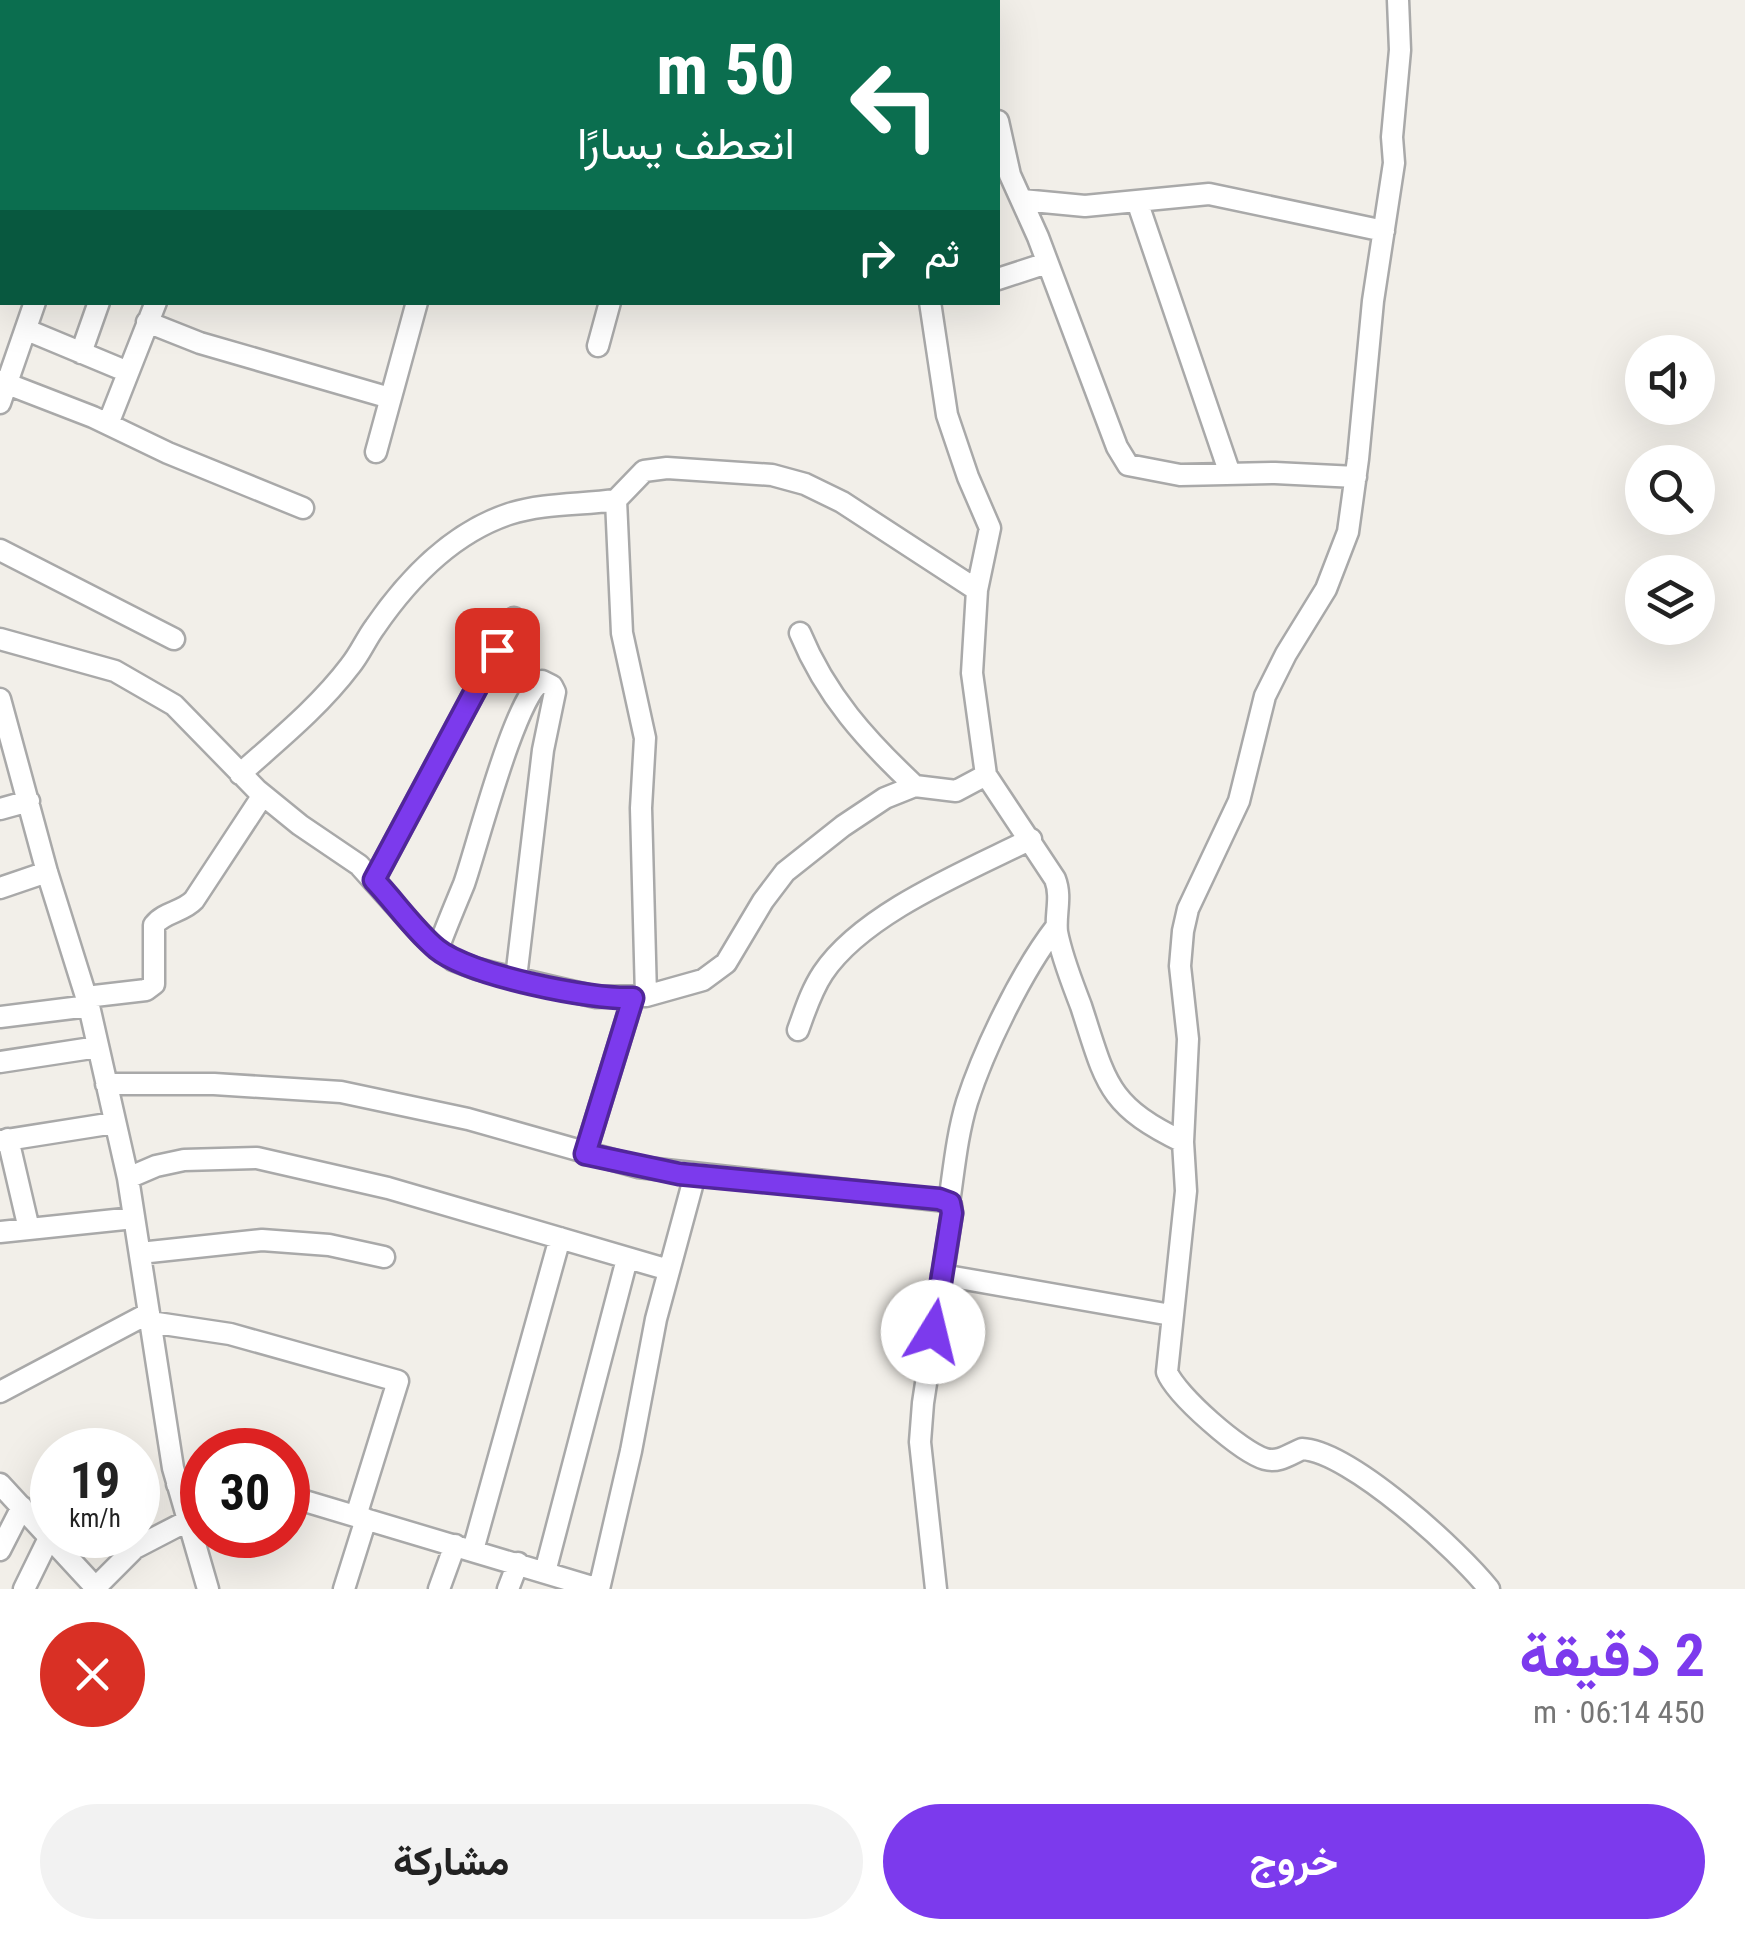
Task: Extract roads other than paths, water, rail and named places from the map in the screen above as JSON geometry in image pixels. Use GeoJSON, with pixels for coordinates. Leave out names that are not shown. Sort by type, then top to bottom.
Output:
{"type":"FeatureCollection","features":[{"type":"Feature","properties":{"kind":"street"},"geometry":{"type":"LineString","coordinates":[[1398,0],[1400,50],[1392,137],[1394,163],[1372,301],[1356,476],[1342,551],[1326,589],[1265,696],[1243,790],[1196,891],[1182,931],[1180,966],[1188,1039],[1183,1236],[1166,1372],[1181,1396],[1262,1458],[1281,1460],[1302,1449],[1336,1459],[1379,1488],[1460,1557],[1489,1589]]}},
{"type":"Feature","properties":{"kind":"street"},"geometry":{"type":"LineString","coordinates":[[1000,130],[1010,175],[1122,458],[1138,469],[1165,474],[1356,476]]}},
{"type":"Feature","properties":{"kind":"street"},"geometry":{"type":"LineString","coordinates":[[1022,200],[1085,206],[1138,204],[1187,194],[1209,194],[1384,231]]}},
{"type":"Feature","properties":{"kind":"street"},"geometry":{"type":"LineString","coordinates":[[1138,204],[1230,474]]}},
{"type":"Feature","properties":{"kind":"street"},"geometry":{"type":"LineString","coordinates":[[1000,278],[1047,264]]}},
{"type":"Feature","properties":{"kind":"street"},"geometry":{"type":"LineString","coordinates":[[35,305],[2,389],[108,424],[303,508]]}},
{"type":"Feature","properties":{"kind":"street"},"geometry":{"type":"LineString","coordinates":[[81,352],[98,305]]}},
{"type":"Feature","properties":{"kind":"street"},"geometry":{"type":"LineString","coordinates":[[376,452],[416,305]]}},
{"type":"Feature","properties":{"kind":"street"},"geometry":{"type":"LineString","coordinates":[[598,346],[609,305]]}},
{"type":"Feature","properties":{"kind":"street"},"geometry":{"type":"LineString","coordinates":[[930,305],[947,415],[978,502],[989,520],[990,537],[977,590],[972,673],[986,775],[1031,839],[1059,889],[1056,927],[1064,962],[1110,1088],[1138,1117],[1183,1142]]}},
{"type":"Feature","properties":{"kind":"street"},"geometry":{"type":"LineString","coordinates":[[108,424],[152,312],[216,348],[390,398]]}},
{"type":"Feature","properties":{"kind":"street"},"geometry":{"type":"LineString","coordinates":[[27,330],[128,372]]}},
{"type":"Feature","properties":{"kind":"street"},"geometry":{"type":"LineString","coordinates":[[240,774],[310,712],[340,678],[400,593],[431,560],[477,528],[505,515],[560,504],[616,500],[644,471],[682,468],[772,476],[805,484],[842,502],[977,590]]}},
{"type":"Feature","properties":{"kind":"street"},"geometry":{"type":"LineString","coordinates":[[585,1154],[639,997],[645,738],[622,633],[616,500]]}},
{"type":"Feature","properties":{"kind":"street"},"geometry":{"type":"LineString","coordinates":[[0,550],[174,639]]}},
{"type":"Feature","properties":{"kind":"street"},"geometry":{"type":"LineString","coordinates":[[374,880],[514,618]]}},
{"type":"Feature","properties":{"kind":"street"},"geometry":{"type":"LineString","coordinates":[[800,633],[818,674],[837,702],[876,750],[915,786]]}},
{"type":"Feature","properties":{"kind":"street"},"geometry":{"type":"LineString","coordinates":[[0,639],[115,672],[174,705],[263,795],[359,864],[438,949],[477,969],[596,998],[639,997],[685,987],[716,972],[726,964],[763,901],[786,872],[842,826],[886,798],[915,786],[956,790],[986,775]]}},
{"type":"Feature","properties":{"kind":"street"},"geometry":{"type":"LineString","coordinates":[[438,949],[508,746],[532,688],[542,681],[555,692],[542,750],[516,978]]}},
{"type":"Feature","properties":{"kind":"street"},"geometry":{"type":"LineString","coordinates":[[0,699],[88,1002],[128,1178],[180,1495]]}},
{"type":"Feature","properties":{"kind":"street"},"geometry":{"type":"LineString","coordinates":[[0,1017],[146,990],[154,984],[154,925],[160,918],[187,908],[194,900],[263,795]]}},
{"type":"Feature","properties":{"kind":"street"},"geometry":{"type":"LineString","coordinates":[[0,809],[29,801]]}},
{"type":"Feature","properties":{"kind":"street"},"geometry":{"type":"LineString","coordinates":[[798,1030],[822,974],[856,938],[924,892],[1031,839]]}},
{"type":"Feature","properties":{"kind":"street"},"geometry":{"type":"LineString","coordinates":[[0,888],[48,872]]}},
{"type":"Feature","properties":{"kind":"street"},"geometry":{"type":"LineString","coordinates":[[936,1589],[920,1442],[959,1134],[976,1078],[1031,964],[1056,927]]}},
{"type":"Feature","properties":{"kind":"street"},"geometry":{"type":"LineString","coordinates":[[0,1062],[98,1047]]}},
{"type":"Feature","properties":{"kind":"street"},"geometry":{"type":"LineString","coordinates":[[106,1084],[214,1084],[342,1092],[468,1119],[585,1154],[694,1175],[950,1203]]}},
{"type":"Feature","properties":{"kind":"street"},"geometry":{"type":"LineString","coordinates":[[29,1229],[4,1140],[114,1124]]}},
{"type":"Feature","properties":{"kind":"street"},"geometry":{"type":"LineString","coordinates":[[128,1178],[184,1160],[257,1158],[388,1188],[669,1270]]}},
{"type":"Feature","properties":{"kind":"street"},"geometry":{"type":"LineString","coordinates":[[310,1502],[599,1589],[656,1318],[694,1175]]}},
{"type":"Feature","properties":{"kind":"street"},"geometry":{"type":"LineString","coordinates":[[0,1232],[134,1218]]}},
{"type":"Feature","properties":{"kind":"street"},"geometry":{"type":"LineString","coordinates":[[439,1589],[464,1547],[560,1238]]}},
{"type":"Feature","properties":{"kind":"street"},"geometry":{"type":"LineString","coordinates":[[140,1253],[262,1240],[328,1245],[384,1257]]}},
{"type":"Feature","properties":{"kind":"street"},"geometry":{"type":"LineString","coordinates":[[545,1572],[627,1259]]}},
{"type":"Feature","properties":{"kind":"street"},"geometry":{"type":"LineString","coordinates":[[942,1275],[1172,1315]]}},
{"type":"Feature","properties":{"kind":"street"},"geometry":{"type":"LineString","coordinates":[[0,1392],[150,1318],[230,1334],[398,1381],[344,1589]]}},
{"type":"Feature","properties":{"kind":"street"},"geometry":{"type":"LineString","coordinates":[[0,1484],[30,1515]]}},
{"type":"Feature","properties":{"kind":"street"},"geometry":{"type":"LineString","coordinates":[[0,1550],[22,1506]]}},
{"type":"Feature","properties":{"kind":"street"},"geometry":{"type":"LineString","coordinates":[[67,1558],[87,1584],[134,1548],[180,1525]]}},
{"type":"Feature","properties":{"kind":"street"},"geometry":{"type":"LineString","coordinates":[[24,1589],[39,1558]]}},
{"type":"Feature","properties":{"kind":"street"},"geometry":{"type":"LineString","coordinates":[[198,1558],[208,1589]]}},
{"type":"Feature","properties":{"kind":"street"},"geometry":{"type":"LineString","coordinates":[[508,1589],[518,1564]]}}]}
